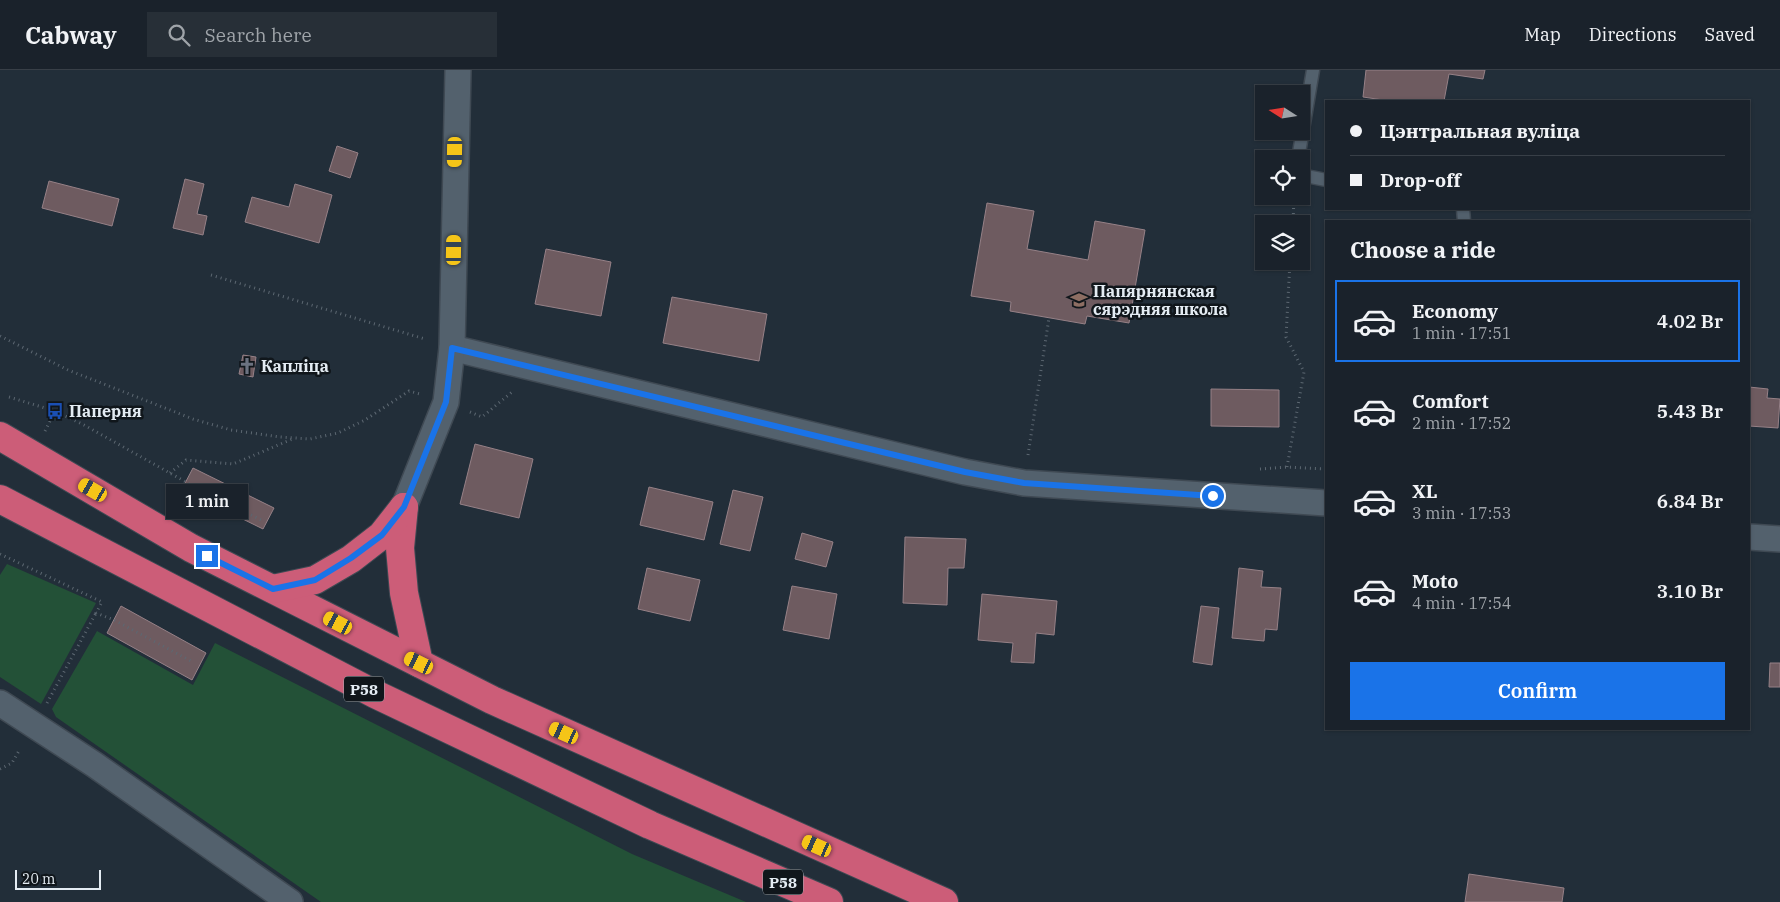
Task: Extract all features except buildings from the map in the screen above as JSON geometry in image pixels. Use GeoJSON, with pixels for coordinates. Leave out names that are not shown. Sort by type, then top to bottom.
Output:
{"type":"FeatureCollection","features":[{"type":"Feature","properties":{"kind":"highway"},"geometry":{"type":"LineString","coordinates":[[0,436],[191,548],[492,700],[944,902]]}},
{"type":"Feature","properties":{"kind":"highway","name":"Р58"},"geometry":{"type":"LineString","coordinates":[[0,499],[375,694],[650,825],[829,902]]}},
{"type":"Feature","properties":{"kind":"highway"},"geometry":{"type":"LineString","coordinates":[[273,589],[315,580],[351,558],[382,535],[404,507]]}},
{"type":"Feature","properties":{"kind":"highway"},"geometry":{"type":"LineString","coordinates":[[404,507],[400,548],[404,593],[419,663]]}},
{"type":"Feature","properties":{"kind":"street"},"geometry":{"type":"LineString","coordinates":[[404,507],[446,402],[452,348],[458,70]]}},
{"type":"Feature","properties":{"kind":"street"},"geometry":{"type":"LineString","coordinates":[[452,348],[956,470],[1024,483],[1325,503]]}},
{"type":"Feature","properties":{"kind":"street"},"geometry":{"type":"LineString","coordinates":[[1750,537],[1780,539]]}},
{"type":"Feature","properties":{"kind":"street"},"geometry":{"type":"LineString","coordinates":[[0,703],[103,771],[290,902]]}},
{"type":"Feature","properties":{"kind":"lane"},"geometry":{"type":"LineString","coordinates":[[1300,150],[1313,70]]}},
{"type":"Feature","properties":{"kind":"lane"},"geometry":{"type":"LineString","coordinates":[[1310,176],[1325,180]]}},
{"type":"Feature","properties":{"kind":"path"},"geometry":{"type":"LineString","coordinates":[[1287,467],[1304,372],[1286,337],[1290,270]]}},
{"type":"Feature","properties":{"kind":"path"},"geometry":{"type":"LineString","coordinates":[[211,275],[452,348]]}},
{"type":"Feature","properties":{"kind":"path"},"geometry":{"type":"LineString","coordinates":[[1024,483],[1049,318]]}},
{"type":"Feature","properties":{"kind":"path"},"geometry":{"type":"LineString","coordinates":[[0,336],[68,370],[193,419],[231,430],[310,439],[338,434],[365,420],[409,391],[446,402]]}},
{"type":"Feature","properties":{"kind":"path"},"geometry":{"type":"LineString","coordinates":[[9,397],[55,412],[84,425],[170,473],[263,521]]}},
{"type":"Feature","properties":{"kind":"path"},"geometry":{"type":"LineString","coordinates":[[170,473],[186,460],[233,464],[296,438]]}},
{"type":"Feature","properties":{"kind":"path"},"geometry":{"type":"LineString","coordinates":[[0,554],[102,602],[35,725],[12,763],[0,769]]}},
{"type":"Feature","properties":{"kind":"path"},"geometry":{"type":"LineString","coordinates":[[96,613],[114,620],[191,661]]}},
{"type":"Feature","properties":{"kind":"green space"},"geometry":{"type":"Polygon","coordinates":[[[7,564],[96,603],[41,704],[0,677],[0,575],[7,564]]]}},
{"type":"Feature","properties":{"kind":"green space"},"geometry":{"type":"Polygon","coordinates":[[[97,631],[193,685],[215,643],[632,854],[746,902],[321,902],[56,717],[52,709],[97,631]]]}},
{"type":"Feature","properties":{"kind":"place","name":"Папярнянская сярэдняя школа"},"geometry":{"type":"Point","coordinates":[1079,300]}},
{"type":"Feature","properties":{"kind":"place","name":"Капліца"},"geometry":{"type":"Point","coordinates":[247,366]}},
{"type":"Feature","properties":{"kind":"place","name":"Паперня"},"geometry":{"type":"Point","coordinates":[55,411]}},
{"type":"Feature","properties":{"kind":"route"},"geometry":{"type":"LineString","coordinates":[[207,556],[273,589],[315,580],[351,558],[382,535],[404,507],[446,402],[452,348],[965,472],[1024,483],[1213,496]]}}]}
